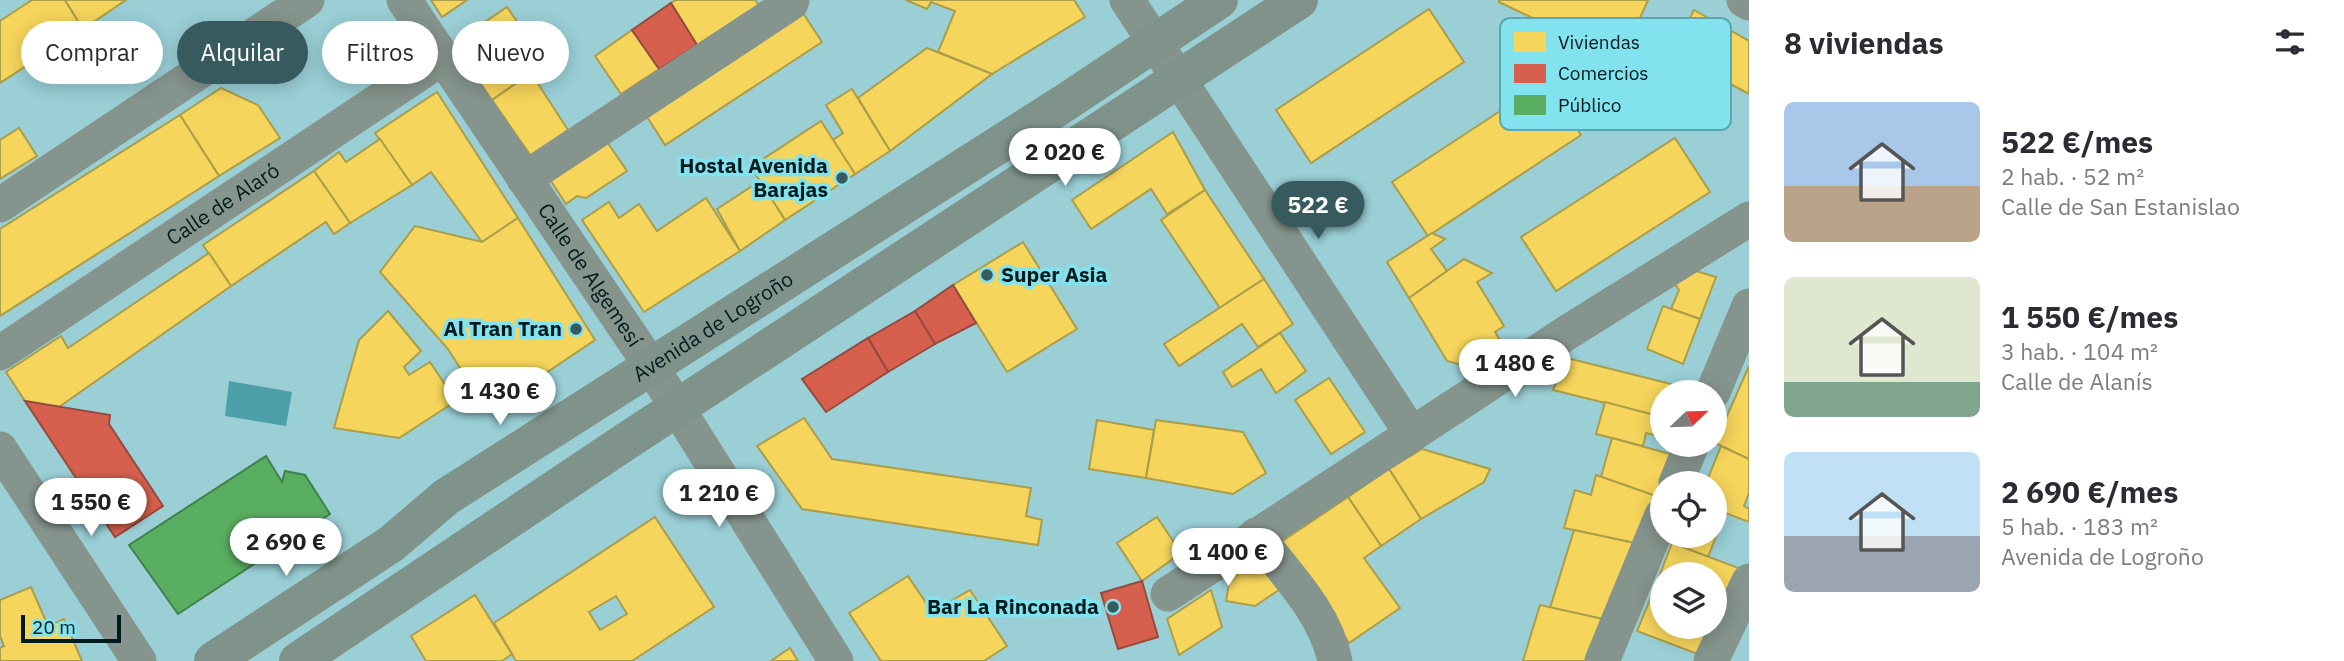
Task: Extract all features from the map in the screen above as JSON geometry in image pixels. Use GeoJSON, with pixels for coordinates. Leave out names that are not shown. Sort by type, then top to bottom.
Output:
{"type":"FeatureCollection","features":[{"type":"Feature","properties":{"kind":"main road","name":"Avenida de Logroño"},"geometry":{"type":"LineString","coordinates":[[213,661],[391,544],[446,496],[1157,43],[1219,0]]}},
{"type":"Feature","properties":{"kind":"main road"},"geometry":{"type":"LineString","coordinates":[[298,661],[1299,0]]}},
{"type":"Feature","properties":{"kind":"street"},"geometry":{"type":"LineString","coordinates":[[0,205],[307,0]]}},
{"type":"Feature","properties":{"kind":"street","name":"Calle de Algemesí"},"geometry":{"type":"LineString","coordinates":[[404,0],[651,366],[836,661]]}},
{"type":"Feature","properties":{"kind":"street"},"geometry":{"type":"LineString","coordinates":[[524,178],[792,0]]}},
{"type":"Feature","properties":{"kind":"street"},"geometry":{"type":"LineString","coordinates":[[1127,0],[1411,433]]}},
{"type":"Feature","properties":{"kind":"street"},"geometry":{"type":"LineString","coordinates":[[1744,0],[1749,3]]}},
{"type":"Feature","properties":{"kind":"street","name":"Calle de Alaró"},"geometry":{"type":"LineString","coordinates":[[0,353],[444,57]]}},
{"type":"Feature","properties":{"kind":"street"},"geometry":{"type":"LineString","coordinates":[[1168,594],[1411,433],[1749,219]]}},
{"type":"Feature","properties":{"kind":"street"},"geometry":{"type":"LineString","coordinates":[[1718,380],[1749,306]]}},
{"type":"Feature","properties":{"kind":"street"},"geometry":{"type":"LineString","coordinates":[[0,449],[139,661]]}},
{"type":"Feature","properties":{"kind":"street"},"geometry":{"type":"LineString","coordinates":[[1256,535],[1320,618],[1331,642],[1335,661]]}},
{"type":"Feature","properties":{"kind":"street"},"geometry":{"type":"LineString","coordinates":[[1602,661],[1650,544]]}},
{"type":"Feature","properties":{"kind":"street"},"geometry":{"type":"LineString","coordinates":[[1711,661],[1749,580]]}},
{"type":"Feature","properties":{"kind":"water"},"geometry":{"type":"Polygon","coordinates":[[[229,381],[292,392],[286,426],[225,416],[229,381]]]}},
{"type":"Feature","properties":{"kind":"building: Viviendas"},"geometry":{"type":"Polygon","coordinates":[[[32,0],[65,0],[78,21],[21,21],[21,69],[0,83],[0,21],[32,0]]]}},
{"type":"Feature","properties":{"kind":"building: Viviendas"},"geometry":{"type":"Polygon","coordinates":[[[65,0],[126,0],[95,21],[78,21],[65,0]]]}},
{"type":"Feature","properties":{"kind":"building: Viviendas"},"geometry":{"type":"Polygon","coordinates":[[[431,0],[467,0],[442,17],[431,0]]]}},
{"type":"Feature","properties":{"kind":"building: Viviendas"},"geometry":{"type":"Polygon","coordinates":[[[676,0],[755,0],[759,5],[697,45],[671,3],[676,0]]]}},
{"type":"Feature","properties":{"kind":"building: Viviendas"},"geometry":{"type":"Polygon","coordinates":[[[906,0],[1074,0],[1085,17],[992,74],[938,52],[955,11],[931,2],[927,9],[906,0]]]}},
{"type":"Feature","properties":{"kind":"building: Viviendas"},"geometry":{"type":"Polygon","coordinates":[[[1648,0],[1640,18],[1533,18],[1499,2],[1648,0]]]}},
{"type":"Feature","properties":{"kind":"building: Viviendas"},"geometry":{"type":"Polygon","coordinates":[[[507,7],[517,21],[487,21],[507,7]]]}},
{"type":"Feature","properties":{"kind":"building: Viviendas"},"geometry":{"type":"Polygon","coordinates":[[[1429,9],[1464,62],[1311,163],[1276,110],[1429,9]]]}},
{"type":"Feature","properties":{"kind":"building: Viviendas"},"geometry":{"type":"Polygon","coordinates":[[[801,10],[822,42],[665,145],[644,112],[801,10]]]}},
{"type":"Feature","properties":{"kind":"building: Viviendas"},"geometry":{"type":"Polygon","coordinates":[[[1694,10],[1708,18],[1690,18],[1694,10]]]}},
{"type":"Feature","properties":{"kind":"building: Viviendas"},"geometry":{"type":"Polygon","coordinates":[[[632,30],[659,69],[621,94],[595,56],[632,30]]]}},
{"type":"Feature","properties":{"kind":"building: Viviendas"},"geometry":{"type":"Polygon","coordinates":[[[1731,31],[1749,41],[1749,94],[1731,84],[1731,31]]]}},
{"type":"Feature","properties":{"kind":"building: Viviendas"},"geometry":{"type":"Polygon","coordinates":[[[927,48],[992,74],[890,151],[858,98],[927,48]]]}},
{"type":"Feature","properties":{"kind":"building: Viviendas"},"geometry":{"type":"Polygon","coordinates":[[[481,84],[515,84],[492,100],[481,84]]]}},
{"type":"Feature","properties":{"kind":"building: Viviendas"},"geometry":{"type":"Polygon","coordinates":[[[515,84],[538,84],[568,130],[531,156],[492,100],[515,84]]]}},
{"type":"Feature","properties":{"kind":"building: Viviendas"},"geometry":{"type":"Polygon","coordinates":[[[221,88],[258,105],[280,138],[219,176],[180,115],[221,88]]]}},
{"type":"Feature","properties":{"kind":"building: Viviendas"},"geometry":{"type":"Polygon","coordinates":[[[852,89],[890,151],[855,174],[833,140],[843,133],[826,105],[852,89]]]}},
{"type":"Feature","properties":{"kind":"building: Viviendas"},"geometry":{"type":"Polygon","coordinates":[[[437,92],[518,218],[482,242],[431,172],[412,185],[375,133],[437,92]]]}},
{"type":"Feature","properties":{"kind":"building: Viviendas"},"geometry":{"type":"Polygon","coordinates":[[[1500,111],[1500,130],[1578,130],[1581,135],[1428,236],[1392,182],[1500,111]]]}},
{"type":"Feature","properties":{"kind":"building: Viviendas"},"geometry":{"type":"Polygon","coordinates":[[[180,115],[219,176],[0,316],[0,229],[180,115]]]}},
{"type":"Feature","properties":{"kind":"building: Viviendas"},"geometry":{"type":"Polygon","coordinates":[[[821,121],[855,174],[785,220],[751,167],[821,121]]]}},
{"type":"Feature","properties":{"kind":"building: Viviendas"},"geometry":{"type":"Polygon","coordinates":[[[19,128],[37,156],[0,179],[0,140],[19,128]]]}},
{"type":"Feature","properties":{"kind":"building: Viviendas"},"geometry":{"type":"Polygon","coordinates":[[[1173,132],[1205,190],[1167,214],[1151,189],[1091,229],[1072,200],[1173,132]]]}},
{"type":"Feature","properties":{"kind":"building: Viviendas"},"geometry":{"type":"Polygon","coordinates":[[[1675,138],[1710,192],[1556,291],[1521,237],[1675,138]]]}},
{"type":"Feature","properties":{"kind":"building: Viviendas"},"geometry":{"type":"Polygon","coordinates":[[[380,139],[412,185],[350,223],[314,171],[339,152],[346,162],[380,139]]]}},
{"type":"Feature","properties":{"kind":"building: Viviendas"},"geometry":{"type":"Polygon","coordinates":[[[605,139],[627,171],[586,198],[577,196],[566,204],[549,178],[605,139]]]}},
{"type":"Feature","properties":{"kind":"building: Viviendas"},"geometry":{"type":"Polygon","coordinates":[[[314,171],[350,223],[334,234],[326,222],[231,286],[203,245],[314,171]]]}},
{"type":"Feature","properties":{"kind":"building: Viviendas"},"geometry":{"type":"Polygon","coordinates":[[[760,181],[785,220],[740,251],[717,209],[760,181]]]}},
{"type":"Feature","properties":{"kind":"building: Viviendas"},"geometry":{"type":"Polygon","coordinates":[[[1205,190],[1264,279],[1220,308],[1161,220],[1205,190]]]}},
{"type":"Feature","properties":{"kind":"building: Viviendas"},"geometry":{"type":"Polygon","coordinates":[[[706,198],[740,251],[644,312],[582,220],[609,202],[619,218],[639,204],[657,231],[706,198]]]}},
{"type":"Feature","properties":{"kind":"building: Viviendas"},"geometry":{"type":"Polygon","coordinates":[[[518,218],[595,340],[488,412],[448,349],[380,272],[415,226],[482,242],[518,218]]]}},
{"type":"Feature","properties":{"kind":"building: Viviendas"},"geometry":{"type":"Polygon","coordinates":[[[1432,233],[1445,239],[1431,249],[1447,271],[1409,298],[1387,262],[1432,233]]]}},
{"type":"Feature","properties":{"kind":"building: Viviendas"},"geometry":{"type":"Polygon","coordinates":[[[1023,242],[1077,329],[1007,372],[953,285],[1023,242]]]}},
{"type":"Feature","properties":{"kind":"building: Viviendas"},"geometry":{"type":"Polygon","coordinates":[[[209,253],[231,286],[59,407],[25,401],[6,372],[61,336],[68,348],[209,253]]]}},
{"type":"Feature","properties":{"kind":"building: Viviendas"},"geometry":{"type":"Polygon","coordinates":[[[1464,259],[1492,273],[1477,282],[1504,326],[1495,332],[1500,340],[1462,365],[1447,361],[1409,298],[1464,259]]]}},
{"type":"Feature","properties":{"kind":"building: Viviendas"},"geometry":{"type":"Polygon","coordinates":[[[1696,271],[1716,277],[1700,319],[1671,309],[1679,290],[1675,284],[1696,271]]]}},
{"type":"Feature","properties":{"kind":"building: Viviendas"},"geometry":{"type":"Polygon","coordinates":[[[1264,279],[1293,324],[1258,347],[1242,324],[1179,366],[1164,344],[1264,279]]]}},
{"type":"Feature","properties":{"kind":"building: Viviendas"},"geometry":{"type":"Polygon","coordinates":[[[1663,306],[1700,319],[1683,364],[1647,349],[1663,306]]]}},
{"type":"Feature","properties":{"kind":"building: Viviendas"},"geometry":{"type":"Polygon","coordinates":[[[388,311],[421,351],[404,367],[409,375],[430,362],[456,401],[399,438],[334,428],[359,340],[388,311]]]}},
{"type":"Feature","properties":{"kind":"building: Viviendas"},"geometry":{"type":"Polygon","coordinates":[[[1280,333],[1306,371],[1276,393],[1261,369],[1232,387],[1223,372],[1280,333]]]}},
{"type":"Feature","properties":{"kind":"building: Viviendas"},"geometry":{"type":"Polygon","coordinates":[[[1567,358],[1655,380],[1650,380],[1650,414],[1553,390],[1567,358]]]}},
{"type":"Feature","properties":{"kind":"building: Viviendas"},"geometry":{"type":"Polygon","coordinates":[[[1749,366],[1749,459],[1727,449],[1727,416],[1749,366]]]}},
{"type":"Feature","properties":{"kind":"building: Viviendas"},"geometry":{"type":"Polygon","coordinates":[[[1329,378],[1365,432],[1331,454],[1295,400],[1329,378]]]}},
{"type":"Feature","properties":{"kind":"building: Viviendas"},"geometry":{"type":"Polygon","coordinates":[[[1605,402],[1650,414],[1650,434],[1646,433],[1643,446],[1596,434],[1605,402]]]}},
{"type":"Feature","properties":{"kind":"building: Viviendas"},"geometry":{"type":"Polygon","coordinates":[[[804,418],[832,459],[1031,488],[1026,516],[1042,520],[1038,545],[802,509],[757,446],[804,418]]]}},
{"type":"Feature","properties":{"kind":"building: Viviendas"},"geometry":{"type":"Polygon","coordinates":[[[1097,420],[1154,430],[1146,478],[1089,469],[1097,420]]]}},
{"type":"Feature","properties":{"kind":"building: Viviendas"},"geometry":{"type":"Polygon","coordinates":[[[1156,420],[1243,432],[1266,473],[1233,494],[1146,478],[1156,420]]]}},
{"type":"Feature","properties":{"kind":"building: Viviendas"},"geometry":{"type":"Polygon","coordinates":[[[1612,438],[1650,448],[1650,457],[1669,457],[1664,471],[1650,471],[1650,494],[1601,477],[1612,438]]]}},
{"type":"Feature","properties":{"kind":"building: Viviendas"},"geometry":{"type":"Polygon","coordinates":[[[1422,449],[1490,469],[1484,482],[1421,519],[1389,469],[1422,449]]]}},
{"type":"Feature","properties":{"kind":"building: Viviendas"},"geometry":{"type":"Polygon","coordinates":[[[1727,449],[1749,459],[1749,493],[1744,506],[1749,509],[1749,522],[1727,514],[1727,471],[1711,471],[1717,457],[1727,457],[1727,449]]]}},
{"type":"Feature","properties":{"kind":"building: Viviendas"},"geometry":{"type":"Polygon","coordinates":[[[1389,469],[1421,519],[1381,546],[1348,497],[1389,469]]]}},
{"type":"Feature","properties":{"kind":"building: Viviendas"},"geometry":{"type":"Polygon","coordinates":[[[1596,475],[1650,494],[1650,513],[1639,544],[1564,528],[1575,490],[1591,495],[1596,475]]]}},
{"type":"Feature","properties":{"kind":"building: Viviendas"},"geometry":{"type":"Polygon","coordinates":[[[1348,497],[1381,546],[1364,558],[1400,608],[1349,643],[1281,542],[1348,497]]]}},
{"type":"Feature","properties":{"kind":"building: Viviendas"},"geometry":{"type":"Polygon","coordinates":[[[655,517],[714,607],[632,661],[516,661],[494,623],[655,517]],[[616,596],[589,612],[600,630],[627,614],[616,596]]]}},
{"type":"Feature","properties":{"kind":"building: Viviendas"},"geometry":{"type":"Polygon","coordinates":[[[1157,517],[1181,553],[1142,581],[1117,543],[1157,517]]]}},
{"type":"Feature","properties":{"kind":"building: Viviendas"},"geometry":{"type":"Polygon","coordinates":[[[1574,530],[1639,544],[1612,621],[1550,608],[1574,530]]]}},
{"type":"Feature","properties":{"kind":"building: Viviendas"},"geometry":{"type":"Polygon","coordinates":[[[1670,548],[1685,548],[1722,562],[1665,562],[1670,548]]]}},
{"type":"Feature","properties":{"kind":"building: Viviendas"},"geometry":{"type":"Polygon","coordinates":[[[1685,548],[1711,548],[1708,557],[1685,548]]]}},
{"type":"Feature","properties":{"kind":"building: Viviendas"},"geometry":{"type":"Polygon","coordinates":[[[1260,558],[1282,588],[1255,606],[1226,601],[1230,578],[1260,558]]]}},
{"type":"Feature","properties":{"kind":"building: Viviendas"},"geometry":{"type":"Polygon","coordinates":[[[1727,564],[1741,569],[1727,603],[1727,564]]]}},
{"type":"Feature","properties":{"kind":"building: Viviendas"},"geometry":{"type":"Polygon","coordinates":[[[908,576],[932,612],[970,590],[1007,646],[984,661],[881,661],[849,613],[908,576]]]}},
{"type":"Feature","properties":{"kind":"building: Viviendas"},"geometry":{"type":"Polygon","coordinates":[[[31,587],[48,626],[64,619],[82,661],[0,661],[0,648],[4,646],[0,636],[0,600],[31,587]]]}},
{"type":"Feature","properties":{"kind":"building: Viviendas"},"geometry":{"type":"Polygon","coordinates":[[[1211,590],[1222,627],[1179,655],[1167,619],[1211,590]]]}},
{"type":"Feature","properties":{"kind":"building: Viviendas"},"geometry":{"type":"Polygon","coordinates":[[[475,595],[512,654],[502,661],[426,661],[411,636],[475,595]]]}},
{"type":"Feature","properties":{"kind":"building: Viviendas"},"geometry":{"type":"Polygon","coordinates":[[[1650,600],[1650,636],[1637,631],[1650,600]]]}},
{"type":"Feature","properties":{"kind":"building: Viviendas"},"geometry":{"type":"Polygon","coordinates":[[[1540,605],[1612,621],[1596,661],[1523,661],[1540,605]]]}},
{"type":"Feature","properties":{"kind":"building: Viviendas"},"geometry":{"type":"Polygon","coordinates":[[[1658,639],[1711,639],[1703,656],[1658,639]]]}},
{"type":"Feature","properties":{"kind":"building: Viviendas"},"geometry":{"type":"Polygon","coordinates":[[[790,648],[798,661],[771,661],[790,648]]]}},
{"type":"Feature","properties":{"kind":"building: Comercios"},"geometry":{"type":"Polygon","coordinates":[[[671,3],[697,45],[659,69],[632,30],[671,3]]]}},
{"type":"Feature","properties":{"kind":"building: Comercios"},"geometry":{"type":"Polygon","coordinates":[[[953,285],[976,323],[935,344],[915,311],[953,285]]]}},
{"type":"Feature","properties":{"kind":"building: Comercios"},"geometry":{"type":"Polygon","coordinates":[[[915,311],[935,344],[888,372],[868,338],[915,311]]]}},
{"type":"Feature","properties":{"kind":"building: Comercios"},"geometry":{"type":"Polygon","coordinates":[[[868,338],[888,372],[826,412],[802,379],[868,338]]]}},
{"type":"Feature","properties":{"kind":"building: Comercios"},"geometry":{"type":"Polygon","coordinates":[[[25,401],[110,415],[109,424],[163,506],[115,537],[25,401]]]}},
{"type":"Feature","properties":{"kind":"building: Comercios"},"geometry":{"type":"Polygon","coordinates":[[[1142,581],[1158,637],[1118,649],[1101,593],[1142,581]]]}},
{"type":"Feature","properties":{"kind":"building: Público"},"geometry":{"type":"Polygon","coordinates":[[[266,456],[282,482],[285,471],[305,475],[330,514],[178,614],[129,545],[266,456]]]}},
{"type":"Feature","properties":{"kind":"place","name":"Hostal Avenida Barajas"},"geometry":{"type":"Point","coordinates":[842,178]}},
{"type":"Feature","properties":{"kind":"place","name":"Super Asia"},"geometry":{"type":"Point","coordinates":[987,275]}},
{"type":"Feature","properties":{"kind":"place","name":"Al Tran Tran"},"geometry":{"type":"Point","coordinates":[576,329]}},
{"type":"Feature","properties":{"kind":"place","name":"Bar La Rinconada"},"geometry":{"type":"Point","coordinates":[1113,607]}}]}
